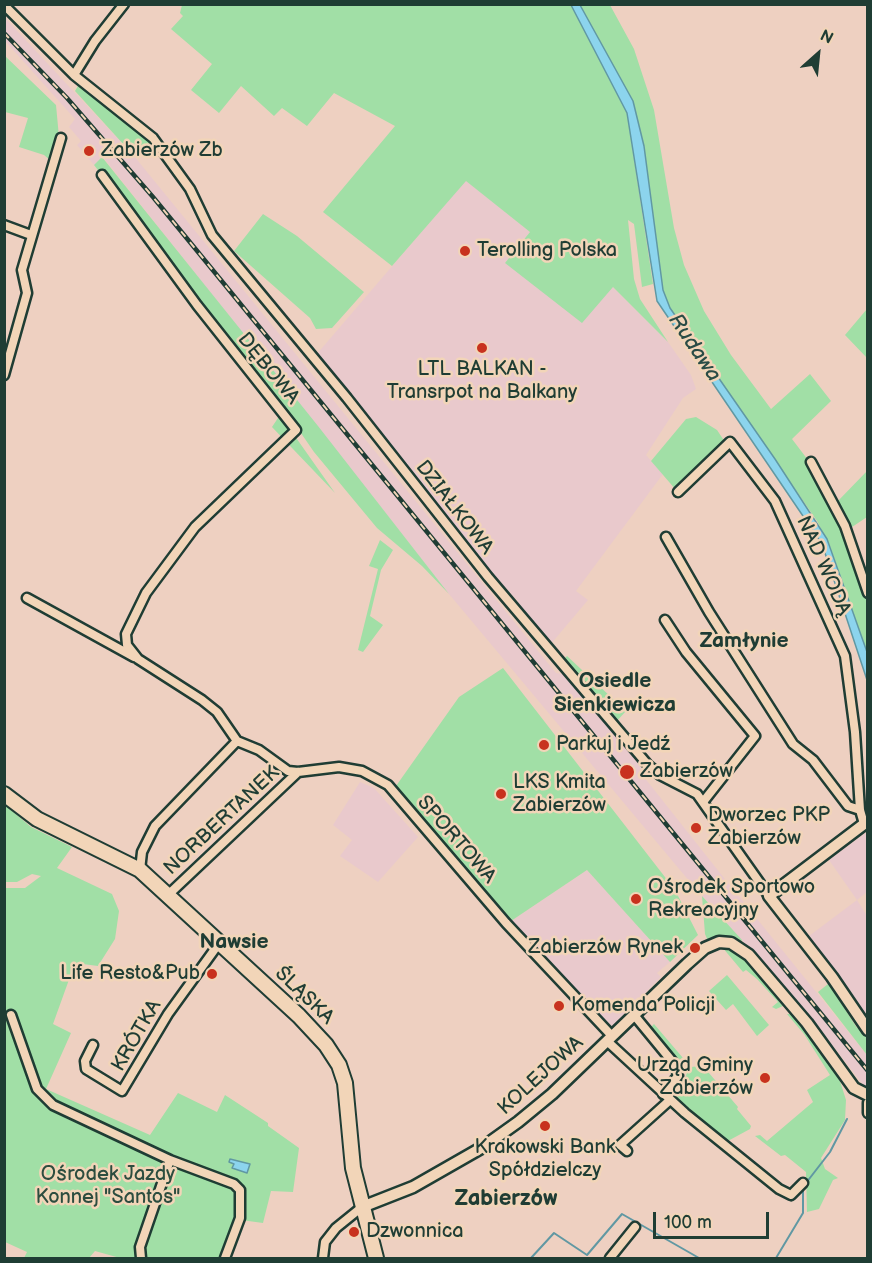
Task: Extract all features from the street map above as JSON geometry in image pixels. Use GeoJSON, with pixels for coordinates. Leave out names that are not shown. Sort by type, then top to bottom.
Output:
{"type":"FeatureCollection","features":[{"type":"Feature","properties":{"kind":"main road","name":"ŚLĄSKA"},"geometry":{"type":"LineString","coordinates":[[4,794],[37,819],[140,870],[169,894],[299,1016],[335,1058],[345,1083],[351,1155],[376,1258]]}},
{"type":"Feature","properties":{"kind":"street"},"geometry":{"type":"LineString","coordinates":[[74,75],[95,41],[124,4]]}},
{"type":"Feature","properties":{"kind":"street","name":"DZIAŁKOWA"},"geometry":{"type":"LineString","coordinates":[[4,5],[74,75],[153,138],[190,189],[212,235],[347,398],[488,577],[648,765],[660,775],[691,790],[703,802]]}},
{"type":"Feature","properties":{"kind":"street"},"geometry":{"type":"LineString","coordinates":[[4,375],[27,293],[21,270],[61,138]]}},
{"type":"Feature","properties":{"kind":"street","name":"DĘBOWA"},"geometry":{"type":"LineString","coordinates":[[102,175],[197,305],[296,430],[195,527],[146,593],[126,634],[126,645]]}},
{"type":"Feature","properties":{"kind":"street"},"geometry":{"type":"LineString","coordinates":[[4,225],[31,235]]}},
{"type":"Feature","properties":{"kind":"street","name":"NAD WODĄ"},"geometry":{"type":"LineString","coordinates":[[678,492],[730,442],[775,501],[845,657],[855,732],[860,810],[866,823]]}},
{"type":"Feature","properties":{"kind":"street"},"geometry":{"type":"LineString","coordinates":[[811,462],[845,526],[867,593]]}},
{"type":"Feature","properties":{"kind":"street"},"geometry":{"type":"LineString","coordinates":[[666,537],[709,612],[793,744],[813,760],[848,806],[860,810]]}},
{"type":"Feature","properties":{"kind":"street"},"geometry":{"type":"LineString","coordinates":[[27,598],[138,659],[202,700],[217,712],[237,741],[259,750],[288,771],[298,772]]}},
{"type":"Feature","properties":{"kind":"street"},"geometry":{"type":"LineString","coordinates":[[665,620],[686,652],[755,736],[703,802],[841,990],[867,1030]]}},
{"type":"Feature","properties":{"kind":"street"},"geometry":{"type":"LineString","coordinates":[[110,645],[126,645],[138,659]]}},
{"type":"Feature","properties":{"kind":"street"},"geometry":{"type":"LineString","coordinates":[[140,870],[142,852],[155,826],[237,741]]}},
{"type":"Feature","properties":{"kind":"street","name":"SPORTOWA"},"geometry":{"type":"LineString","coordinates":[[298,772],[339,767],[362,771],[388,785],[493,909],[609,1038],[666,1097],[786,1194],[791,1195],[803,1183]]}},
{"type":"Feature","properties":{"kind":"street","name":"NORBERTANEK"},"geometry":{"type":"LineString","coordinates":[[169,894],[298,772]]}},
{"type":"Feature","properties":{"kind":"street"},"geometry":{"type":"LineString","coordinates":[[770,896],[866,823]]}},
{"type":"Feature","properties":{"kind":"street","name":"KRÓTKA"},"geometry":{"type":"LineString","coordinates":[[93,1045],[85,1061],[86,1069],[123,1091],[168,1014],[220,942]]}},
{"type":"Feature","properties":{"kind":"street","name":"KOLEJOWA"},"geometry":{"type":"LineString","coordinates":[[362,1207],[413,1188],[483,1147],[552,1094],[705,948],[719,942],[731,943],[749,955],[807,1023],[854,1088],[867,1095]]}},
{"type":"Feature","properties":{"kind":"street"},"geometry":{"type":"LineString","coordinates":[[11,1015],[37,1089],[53,1105],[170,1160],[234,1184],[240,1190],[240,1218],[225,1258]]}},
{"type":"Feature","properties":{"kind":"street"},"geometry":{"type":"LineString","coordinates":[[627,1151],[620,1145],[666,1097],[678,1076],[676,1066],[634,1015]]}},
{"type":"Feature","properties":{"kind":"street"},"geometry":{"type":"LineString","coordinates":[[867,1103],[867,1113]]}},
{"type":"Feature","properties":{"kind":"street"},"geometry":{"type":"LineString","coordinates":[[141,1258],[140,1247],[170,1160]]}},
{"type":"Feature","properties":{"kind":"street"},"geometry":{"type":"LineString","coordinates":[[323,1258],[325,1242],[336,1228],[362,1207]]}},
{"type":"Feature","properties":{"kind":"street"},"geometry":{"type":"LineString","coordinates":[[610,1258],[634,1227]]}},
{"type":"Feature","properties":{"kind":"shaded area"},"geometry":{"type":"Polygon","coordinates":[[[5,18],[134,156],[556,673],[567,675],[647,775],[644,777],[867,1055],[867,1090],[817,1025],[685,876],[449,594],[103,157],[94,165],[77,145],[81,141],[69,127],[75,119],[5,41],[5,18]]]}},
{"type":"Feature","properties":{"kind":"shaded area"},"geometry":{"type":"Polygon","coordinates":[[[466,180],[530,232],[505,263],[613,287],[668,342],[691,375],[696,389],[683,398],[646,455],[663,474],[576,591],[588,600],[550,645],[515,607],[518,601],[504,586],[496,585],[316,355],[466,180]]]}},
{"type":"Feature","properties":{"kind":"shaded area"},"geometry":{"type":"Polygon","coordinates":[[[360,782],[374,788],[418,837],[378,882],[340,856],[352,840],[333,825],[360,782]]]}},
{"type":"Feature","properties":{"kind":"shaded area"},"geometry":{"type":"Polygon","coordinates":[[[867,832],[867,892],[857,900],[829,860],[867,832]]]}},
{"type":"Feature","properties":{"kind":"shaded area"},"geometry":{"type":"Polygon","coordinates":[[[587,870],[670,962],[657,973],[661,977],[611,1027],[511,921],[587,870]]]}},
{"type":"Feature","properties":{"kind":"shaded area"},"geometry":{"type":"Polygon","coordinates":[[[857,900],[867,916],[867,1018],[809,936],[857,900]]]}},
{"type":"Feature","properties":{"kind":"green space"},"geometry":{"type":"Polygon","coordinates":[[[182,5],[571,5],[627,113],[653,284],[642,287],[634,224],[628,220],[634,279],[640,299],[668,342],[613,287],[582,323],[505,263],[530,232],[466,181],[392,266],[323,212],[395,126],[334,93],[307,126],[282,108],[274,116],[241,86],[219,113],[191,90],[212,64],[171,29],[183,16],[180,13],[182,5]]]}},
{"type":"Feature","properties":{"kind":"green space"},"geometry":{"type":"Polygon","coordinates":[[[580,5],[610,5],[634,49],[654,110],[674,228],[684,265],[704,311],[731,355],[771,409],[810,374],[831,401],[792,439],[808,460],[807,463],[831,500],[867,598],[867,652],[830,546],[817,521],[670,308],[663,290],[644,146],[633,101],[580,5]]]}},
{"type":"Feature","properties":{"kind":"green space"},"geometry":{"type":"Polygon","coordinates":[[[4,55],[56,105],[59,137],[51,161],[44,155],[19,147],[28,118],[5,112],[4,55]]]}},
{"type":"Feature","properties":{"kind":"green space"},"geometry":{"type":"Polygon","coordinates":[[[79,84],[134,127],[150,143],[134,156],[75,91],[79,84]]]}},
{"type":"Feature","properties":{"kind":"green space"},"geometry":{"type":"Polygon","coordinates":[[[102,157],[318,426],[449,594],[422,566],[377,528],[314,452],[285,410],[217,326],[94,165],[102,157]]]}},
{"type":"Feature","properties":{"kind":"green space"},"geometry":{"type":"Polygon","coordinates":[[[263,214],[297,236],[364,292],[332,328],[316,329],[310,318],[234,251],[263,214]]]}},
{"type":"Feature","properties":{"kind":"green space"},"geometry":{"type":"Polygon","coordinates":[[[867,309],[867,358],[845,335],[867,309]]]}},
{"type":"Feature","properties":{"kind":"green space"},"geometry":{"type":"Polygon","coordinates":[[[280,415],[335,493],[272,427],[280,415]]]}},
{"type":"Feature","properties":{"kind":"green space"},"geometry":{"type":"Polygon","coordinates":[[[696,417],[717,430],[725,442],[676,490],[651,461],[686,419],[696,417]]]}},
{"type":"Feature","properties":{"kind":"green space"},"geometry":{"type":"Polygon","coordinates":[[[867,471],[867,517],[849,529],[837,502],[867,471]]]}},
{"type":"Feature","properties":{"kind":"green space"},"geometry":{"type":"Polygon","coordinates":[[[380,540],[393,550],[381,570],[370,616],[383,625],[363,652],[358,650],[378,569],[369,566],[380,540]]]}},
{"type":"Feature","properties":{"kind":"green space"},"geometry":{"type":"Polygon","coordinates":[[[567,656],[626,711],[616,722],[563,660],[567,656]]]}},
{"type":"Feature","properties":{"kind":"green space"},"geometry":{"type":"Polygon","coordinates":[[[503,668],[675,890],[698,935],[670,962],[587,870],[511,921],[396,786],[459,697],[503,668]]]}},
{"type":"Feature","properties":{"kind":"green space","name":"Ośrodek Jazdy Konnej \"Santos\""},"geometry":{"type":"Polygon","coordinates":[[[4,804],[31,827],[72,847],[57,868],[112,894],[119,911],[115,939],[98,966],[75,963],[53,1024],[71,1033],[46,1089],[150,1135],[178,1093],[217,1112],[225,1095],[268,1123],[268,1126],[299,1148],[293,1192],[271,1191],[263,1223],[241,1220],[222,1258],[120,1258],[95,1251],[89,1258],[24,1258],[27,1252],[5,1242],[5,888],[25,888],[41,876],[32,874],[17,882],[5,882],[4,804]]]}},
{"type":"Feature","properties":{"kind":"green space"},"geometry":{"type":"Polygon","coordinates":[[[702,896],[742,940],[741,942],[725,936],[708,941],[705,934],[702,896]]]}},
{"type":"Feature","properties":{"kind":"green space"},"geometry":{"type":"Polygon","coordinates":[[[722,947],[735,951],[746,960],[783,1006],[776,1009],[772,1007],[778,1002],[757,979],[746,970],[743,972],[722,947]]]}},
{"type":"Feature","properties":{"kind":"green space"},"geometry":{"type":"Polygon","coordinates":[[[727,975],[769,1025],[757,1036],[733,1004],[726,1010],[709,991],[727,975]]]}},
{"type":"Feature","properties":{"kind":"green space"},"geometry":{"type":"Polygon","coordinates":[[[828,984],[837,990],[835,994],[857,1028],[862,1029],[867,1038],[867,1055],[818,992],[828,984]]]}},
{"type":"Feature","properties":{"kind":"green space"},"geometry":{"type":"Polygon","coordinates":[[[787,1014],[792,1014],[816,1046],[840,1081],[846,1100],[845,1120],[821,1158],[825,1169],[838,1178],[833,1180],[819,1209],[807,1212],[806,1172],[755,1136],[760,1135],[767,1141],[813,1102],[807,1090],[830,1075],[804,1034],[787,1014]]]}},
{"type":"Feature","properties":{"kind":"green space"},"geometry":{"type":"Polygon","coordinates":[[[654,1024],[683,1058],[679,1061],[651,1027],[654,1024]]]}},
{"type":"Feature","properties":{"kind":"green space"},"geometry":{"type":"Polygon","coordinates":[[[684,1060],[690,1067],[703,1066],[738,1107],[737,1109],[751,1126],[750,1129],[726,1142],[674,1097],[671,1091],[686,1076],[687,1072],[681,1064],[684,1060]]]}},
{"type":"Feature","properties":{"kind":"water","name":"Rudawa"},"geometry":{"type":"Polygon","coordinates":[[[571,5],[580,5],[633,101],[644,146],[663,290],[670,308],[775,459],[827,539],[867,652],[867,680],[822,544],[657,301],[627,113],[571,5]]]}},
{"type":"Feature","properties":{"kind":"water"},"geometry":{"type":"Polygon","coordinates":[[[230,1159],[250,1164],[247,1173],[232,1168],[234,1164],[229,1162],[230,1159]]]}},
{"type":"Feature","properties":{"kind":"waterway"},"geometry":{"type":"LineString","coordinates":[[806,1183],[830,1152],[847,1119]]}},
{"type":"Feature","properties":{"kind":"waterway"},"geometry":{"type":"LineString","coordinates":[[776,1258],[803,1213],[803,1188]]}},
{"type":"Feature","properties":{"kind":"waterway"},"geometry":{"type":"LineString","coordinates":[[531,1258],[554,1233],[587,1255],[622,1214],[699,1258]]}},
{"type":"Feature","properties":{"kind":"railway"},"geometry":{"type":"LineString","coordinates":[[4,33],[67,98],[153,197],[868,1071]]}},
{"type":"Feature","properties":{"kind":"place","name":"Zabierzów Zb"},"geometry":{"type":"Point","coordinates":[89,151]}},
{"type":"Feature","properties":{"kind":"place","name":"Terolling Polska"},"geometry":{"type":"Point","coordinates":[465,251]}},
{"type":"Feature","properties":{"kind":"place","name":"LTL BALKAN - Transrpot na Balkany"},"geometry":{"type":"Point","coordinates":[482,348]}},
{"type":"Feature","properties":{"kind":"place","name":"Parkuj i Jedź"},"geometry":{"type":"Point","coordinates":[544,745]}},
{"type":"Feature","properties":{"kind":"place","name":"Zabierzów"},"geometry":{"type":"Point","coordinates":[627,772]}},
{"type":"Feature","properties":{"kind":"place","name":"LKS Kmita Zabierzów"},"geometry":{"type":"Point","coordinates":[501,794]}},
{"type":"Feature","properties":{"kind":"place","name":"Dworzec PKP Zabierzów"},"geometry":{"type":"Point","coordinates":[696,828]}},
{"type":"Feature","properties":{"kind":"place","name":"Ośrodek Sportowo Rekreacyjny"},"geometry":{"type":"Point","coordinates":[636,899]}},
{"type":"Feature","properties":{"kind":"place","name":"Zabierzów Rynek"},"geometry":{"type":"Point","coordinates":[695,948]}},
{"type":"Feature","properties":{"kind":"place","name":"Life Resto&Pub"},"geometry":{"type":"Point","coordinates":[212,974]}},
{"type":"Feature","properties":{"kind":"place","name":"Komenda Policji"},"geometry":{"type":"Point","coordinates":[559,1006]}},
{"type":"Feature","properties":{"kind":"place","name":"Urząd Gminy Zabierzów"},"geometry":{"type":"Point","coordinates":[765,1078]}},
{"type":"Feature","properties":{"kind":"place","name":"Krakowski Bank Spółdzielczy"},"geometry":{"type":"Point","coordinates":[545,1126]}},
{"type":"Feature","properties":{"kind":"place","name":"Dzwonnica"},"geometry":{"type":"Point","coordinates":[354,1232]}},
{"type":"Feature","properties":{"kind":"district","name":"Zamłynie"},"geometry":{"type":"Point","coordinates":[744,642]}},
{"type":"Feature","properties":{"kind":"district","name":"Osiedle Sienkiewicza"},"geometry":{"type":"Point","coordinates":[615,694]}},
{"type":"Feature","properties":{"kind":"district","name":"Nawsie"},"geometry":{"type":"Point","coordinates":[234,943]}},
{"type":"Feature","properties":{"kind":"district","name":"Zabierzów"},"geometry":{"type":"Point","coordinates":[506,1199]}}]}
